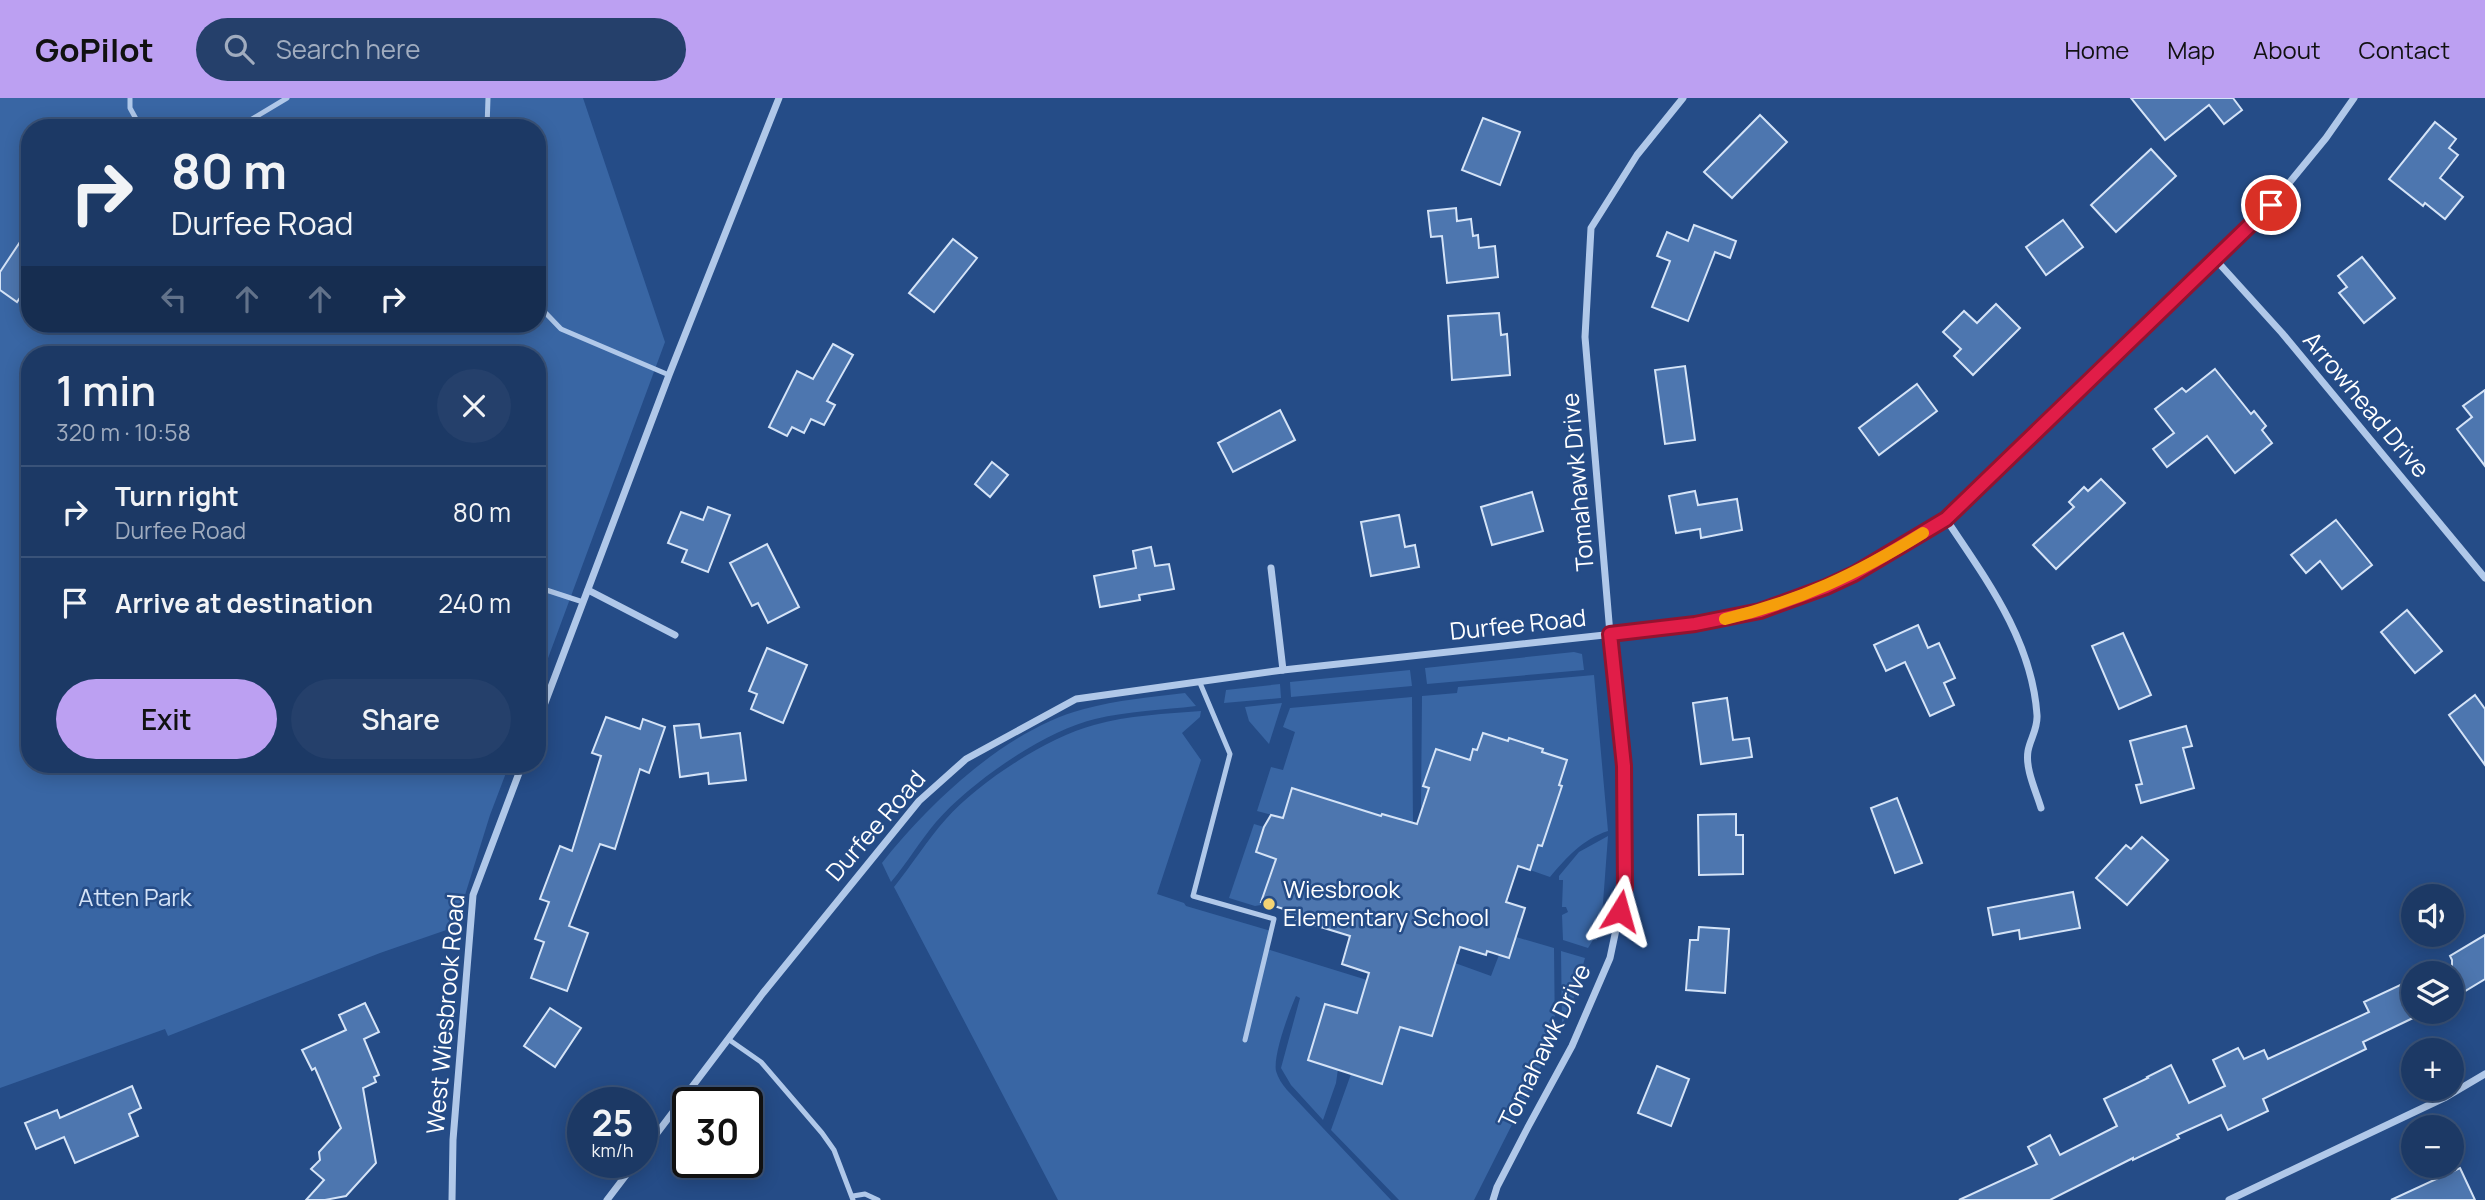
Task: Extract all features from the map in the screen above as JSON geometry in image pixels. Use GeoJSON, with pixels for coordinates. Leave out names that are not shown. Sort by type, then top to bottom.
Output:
{"type":"FeatureCollection","features":[{"type":"Feature","properties":{"kind":"street"},"geometry":{"type":"LineString","coordinates":[[546,700],[669,375],[779,98]]}},
{"type":"Feature","properties":{"kind":"street","name":"Tomahawk Drive"},"geometry":{"type":"LineString","coordinates":[[1493,1200],[1521,1139],[1572,1046],[1610,958],[1623,899],[1624,766],[1585,337],[1591,228],[1637,155],[1683,98]]}},
{"type":"Feature","properties":{"kind":"street","name":"Durfee Road"},"geometry":{"type":"LineString","coordinates":[[658,1132],[893,830],[938,782],[966,759],[1076,699],[1283,670],[1695,624],[1760,611],[1854,574],[1946,519],[2287,187],[2354,98]]}},
{"type":"Feature","properties":{"kind":"street","name":"Arrowhead Drive"},"geometry":{"type":"LineString","coordinates":[[2215,259],[2281,333],[2485,578]]}},
{"type":"Feature","properties":{"kind":"street"},"geometry":{"type":"LineString","coordinates":[[1946,519],[1997,595],[2025,657],[2037,715],[2028,751],[2028,763],[2041,808]]}},
{"type":"Feature","properties":{"kind":"street"},"geometry":{"type":"LineString","coordinates":[[1270,568],[1283,670]]}},
{"type":"Feature","properties":{"kind":"street"},"geometry":{"type":"LineString","coordinates":[[588,590],[675,635]]}},
{"type":"Feature","properties":{"kind":"street","name":"West Wiesbrook Road"},"geometry":{"type":"LineString","coordinates":[[452,1200],[453,1140],[473,895],[519,773]]}},
{"type":"Feature","properties":{"kind":"street"},"geometry":{"type":"LineString","coordinates":[[2229,1200],[2446,1097],[2485,1074]]}},
{"type":"Feature","properties":{"kind":"street"},"geometry":{"type":"LineString","coordinates":[[607,1200],[624,1178]]}},
{"type":"Feature","properties":{"kind":"street"},"geometry":{"type":"LineString","coordinates":[[445,1200],[452,1190]]}},
{"type":"Feature","properties":{"kind":"lane"},"geometry":{"type":"LineString","coordinates":[[130,98],[130,108],[136,119]]}},
{"type":"Feature","properties":{"kind":"lane"},"geometry":{"type":"LineString","coordinates":[[252,119],[287,98]]}},
{"type":"Feature","properties":{"kind":"lane"},"geometry":{"type":"LineString","coordinates":[[487,119],[488,98]]}},
{"type":"Feature","properties":{"kind":"lane"},"geometry":{"type":"LineString","coordinates":[[546,313],[561,329],[669,375]]}},
{"type":"Feature","properties":{"kind":"lane"},"geometry":{"type":"LineString","coordinates":[[546,590],[583,602]]}},
{"type":"Feature","properties":{"kind":"lane"},"geometry":{"type":"LineString","coordinates":[[1200,683],[1230,754],[1193,896],[1275,919],[1245,1040]]}},
{"type":"Feature","properties":{"kind":"lane"},"geometry":{"type":"LineString","coordinates":[[728,1039],[761,1062],[815,1124],[834,1150],[853,1198],[865,1194],[878,1200]]}},
{"type":"Feature","properties":{"kind":"green space","name":"Atten Park"},"geometry":{"type":"Polygon","coordinates":[[[0,98],[583,98],[665,342],[546,664],[546,346],[21,346],[21,773],[506,773],[455,927],[380,953],[168,1036],[165,1029],[0,1088],[0,98]]]}},
{"type":"Feature","properties":{"kind":"green space"},"geometry":{"type":"Polygon","coordinates":[[[1574,652],[1582,654],[1584,670],[1427,684],[1425,668],[1574,652]]]}},
{"type":"Feature","properties":{"kind":"green space"},"geometry":{"type":"Polygon","coordinates":[[[1410,670],[1412,686],[1291,697],[1290,682],[1410,670]]]}},
{"type":"Feature","properties":{"kind":"green space"},"geometry":{"type":"Polygon","coordinates":[[[1594,675],[1608,831],[1583,844],[1550,877],[1530,870],[1538,845],[1542,846],[1562,786],[1559,785],[1566,760],[1542,752],[1542,748],[1535,749],[1515,743],[1515,740],[1509,738],[1508,741],[1483,733],[1470,760],[1436,749],[1423,786],[1429,788],[1421,808],[1422,696],[1457,693],[1458,687],[1594,675]]]}},
{"type":"Feature","properties":{"kind":"green space"},"geometry":{"type":"Polygon","coordinates":[[[1280,684],[1281,698],[1224,703],[1226,690],[1280,684]]]}},
{"type":"Feature","properties":{"kind":"green space"},"geometry":{"type":"Polygon","coordinates":[[[1185,693],[1196,706],[1095,719],[1054,735],[1010,760],[968,791],[936,822],[891,882],[882,863],[901,840],[946,793],[999,751],[1027,733],[1084,709],[1121,701],[1185,693]]]}},
{"type":"Feature","properties":{"kind":"green space"},"geometry":{"type":"Polygon","coordinates":[[[1412,697],[1413,826],[1293,788],[1283,818],[1257,811],[1271,767],[1283,770],[1295,732],[1283,727],[1290,708],[1412,697]]]}},
{"type":"Feature","properties":{"kind":"green space"},"geometry":{"type":"Polygon","coordinates":[[[1282,703],[1269,744],[1249,721],[1245,707],[1282,703]]]}},
{"type":"Feature","properties":{"kind":"green space"},"geometry":{"type":"Polygon","coordinates":[[[1201,711],[1200,717],[1182,733],[1201,760],[1157,894],[1186,906],[1271,931],[1267,949],[1367,980],[1357,1013],[1325,1004],[1308,1060],[1338,1069],[1323,1120],[1291,1085],[1281,1068],[1300,998],[1296,996],[1279,1044],[1276,1071],[1287,1090],[1391,1200],[1058,1200],[894,887],[939,827],[960,805],[1014,763],[1055,740],[1094,725],[1147,715],[1201,711]]]}},
{"type":"Feature","properties":{"kind":"green space"},"geometry":{"type":"Polygon","coordinates":[[[1254,824],[1264,827],[1276,859],[1261,905],[1255,906],[1229,898],[1254,824]]]}},
{"type":"Feature","properties":{"kind":"green space"},"geometry":{"type":"Polygon","coordinates":[[[1608,836],[1597,940],[1593,940],[1588,948],[1563,940],[1562,915],[1568,912],[1566,907],[1562,907],[1563,880],[1559,880],[1559,876],[1579,852],[1608,836]]]}},
{"type":"Feature","properties":{"kind":"green space"},"geometry":{"type":"Polygon","coordinates":[[[1516,937],[1554,948],[1555,1039],[1474,1200],[1399,1200],[1331,1130],[1351,1074],[1383,1083],[1400,1027],[1432,1036],[1455,963],[1491,976],[1499,955],[1509,958],[1516,937]]]}},
{"type":"Feature","properties":{"kind":"green space"},"geometry":{"type":"Polygon","coordinates":[[[1561,951],[1585,958],[1583,965],[1587,967],[1562,1025],[1561,951]]]}},
{"type":"Feature","properties":{"kind":"building"},"geometry":{"type":"Polygon","coordinates":[[[2131,98],[2233,98],[2242,110],[2224,124],[2209,105],[2165,140],[2131,98]]]}},
{"type":"Feature","properties":{"kind":"building"},"geometry":{"type":"Polygon","coordinates":[[[1760,115],[1787,142],[1732,198],[1704,172],[1760,115]]]}},
{"type":"Feature","properties":{"kind":"building"},"geometry":{"type":"Polygon","coordinates":[[[1483,118],[1520,132],[1500,185],[1462,170],[1483,118]]]}},
{"type":"Feature","properties":{"kind":"building"},"geometry":{"type":"Polygon","coordinates":[[[2435,122],[2456,139],[2449,148],[2458,155],[2440,178],[2463,197],[2445,219],[2425,203],[2423,206],[2389,179],[2435,122]]]}},
{"type":"Feature","properties":{"kind":"building"},"geometry":{"type":"Polygon","coordinates":[[[2151,149],[2176,176],[2116,232],[2091,205],[2151,149]]]}},
{"type":"Feature","properties":{"kind":"building"},"geometry":{"type":"Polygon","coordinates":[[[1456,208],[1457,221],[1471,219],[1473,236],[1478,235],[1479,248],[1495,246],[1498,277],[1447,283],[1442,236],[1431,237],[1428,211],[1456,208]]]}},
{"type":"Feature","properties":{"kind":"building"},"geometry":{"type":"Polygon","coordinates":[[[2063,220],[2083,247],[2046,275],[2026,247],[2063,220]]]}},
{"type":"Feature","properties":{"kind":"building"},"geometry":{"type":"Polygon","coordinates":[[[1694,225],[1736,241],[1730,258],[1715,252],[1688,321],[1652,307],[1670,261],[1657,256],[1667,232],[1688,241],[1694,225]]]}},
{"type":"Feature","properties":{"kind":"building"},"geometry":{"type":"Polygon","coordinates":[[[953,239],[977,258],[934,312],[909,293],[953,239]]]}},
{"type":"Feature","properties":{"kind":"building"},"geometry":{"type":"Polygon","coordinates":[[[21,240],[21,296],[17,302],[0,290],[0,272],[21,240]]]}},
{"type":"Feature","properties":{"kind":"building"},"geometry":{"type":"Polygon","coordinates":[[[2362,257],[2395,298],[2364,323],[2339,293],[2347,287],[2338,276],[2362,257]]]}},
{"type":"Feature","properties":{"kind":"building"},"geometry":{"type":"Polygon","coordinates":[[[1996,304],[2020,328],[1973,375],[1954,356],[1961,349],[1943,332],[1964,311],[1977,323],[1996,304]]]}},
{"type":"Feature","properties":{"kind":"building"},"geometry":{"type":"Polygon","coordinates":[[[1499,313],[1501,335],[1507,334],[1510,375],[1452,380],[1448,316],[1499,313]]]}},
{"type":"Feature","properties":{"kind":"building"},"geometry":{"type":"Polygon","coordinates":[[[833,344],[853,355],[827,401],[835,405],[824,425],[811,419],[804,433],[792,427],[787,436],[769,427],[797,371],[813,379],[833,344]]]}},
{"type":"Feature","properties":{"kind":"building"},"geometry":{"type":"Polygon","coordinates":[[[1685,366],[1695,440],[1665,444],[1655,370],[1685,366]]]}},
{"type":"Feature","properties":{"kind":"building"},"geometry":{"type":"Polygon","coordinates":[[[2215,369],[2251,414],[2254,411],[2266,426],[2262,430],[2272,443],[2235,473],[2207,436],[2167,467],[2153,449],[2174,433],[2155,409],[2182,388],[2186,392],[2215,369]]]}},
{"type":"Feature","properties":{"kind":"building"},"geometry":{"type":"Polygon","coordinates":[[[1917,384],[1937,411],[1879,455],[1859,428],[1917,384]]]}},
{"type":"Feature","properties":{"kind":"building"},"geometry":{"type":"Polygon","coordinates":[[[2485,390],[2485,466],[2457,429],[2472,417],[2463,406],[2485,390]]]}},
{"type":"Feature","properties":{"kind":"building"},"geometry":{"type":"Polygon","coordinates":[[[1280,410],[1295,440],[1233,472],[1218,443],[1280,410]]]}},
{"type":"Feature","properties":{"kind":"building"},"geometry":{"type":"Polygon","coordinates":[[[992,462],[1008,475],[990,497],[975,484],[992,462]]]}},
{"type":"Feature","properties":{"kind":"building"},"geometry":{"type":"Polygon","coordinates":[[[2101,479],[2125,503],[2056,569],[2033,545],[2074,507],[2069,502],[2084,487],[2088,491],[2101,479]]]}},
{"type":"Feature","properties":{"kind":"building"},"geometry":{"type":"Polygon","coordinates":[[[1695,491],[1698,505],[1737,499],[1742,530],[1701,538],[1700,529],[1676,533],[1669,496],[1695,491]]]}},
{"type":"Feature","properties":{"kind":"building"},"geometry":{"type":"Polygon","coordinates":[[[1532,492],[1543,531],[1492,545],[1481,507],[1532,492]]]}},
{"type":"Feature","properties":{"kind":"building"},"geometry":{"type":"Polygon","coordinates":[[[708,507],[730,515],[708,572],[682,562],[687,550],[668,543],[681,512],[703,520],[708,507]]]}},
{"type":"Feature","properties":{"kind":"building"},"geometry":{"type":"Polygon","coordinates":[[[1399,515],[1405,547],[1415,545],[1419,567],[1371,576],[1361,522],[1399,515]]]}},
{"type":"Feature","properties":{"kind":"building"},"geometry":{"type":"Polygon","coordinates":[[[2336,520],[2372,565],[2342,589],[2320,561],[2306,573],[2291,555],[2336,520]]]}},
{"type":"Feature","properties":{"kind":"building"},"geometry":{"type":"Polygon","coordinates":[[[767,544],[799,607],[768,623],[758,603],[752,606],[730,563],[767,544]]]}},
{"type":"Feature","properties":{"kind":"building"},"geometry":{"type":"Polygon","coordinates":[[[1151,547],[1155,566],[1169,564],[1174,589],[1139,595],[1140,600],[1100,607],[1094,576],[1136,568],[1133,551],[1151,547]]]}},
{"type":"Feature","properties":{"kind":"building"},"geometry":{"type":"Polygon","coordinates":[[[2407,610],[2442,651],[2415,673],[2381,632],[2407,610]]]}},
{"type":"Feature","properties":{"kind":"building"},"geometry":{"type":"Polygon","coordinates":[[[1918,625],[1928,648],[1939,643],[1955,678],[1944,683],[1954,705],[1930,716],[1905,662],[1886,671],[1874,645],[1918,625]]]}},
{"type":"Feature","properties":{"kind":"building"},"geometry":{"type":"Polygon","coordinates":[[[2123,633],[2151,695],[2119,709],[2092,646],[2123,633]]]}},
{"type":"Feature","properties":{"kind":"building"},"geometry":{"type":"Polygon","coordinates":[[[767,648],[807,665],[783,723],[751,709],[757,694],[749,691],[767,648]]]}},
{"type":"Feature","properties":{"kind":"building"},"geometry":{"type":"Polygon","coordinates":[[[2475,695],[2485,709],[2485,765],[2449,715],[2475,695]]]}},
{"type":"Feature","properties":{"kind":"building"},"geometry":{"type":"Polygon","coordinates":[[[1727,698],[1733,740],[1749,738],[1752,757],[1701,764],[1693,703],[1727,698]]]}},
{"type":"Feature","properties":{"kind":"building"},"geometry":{"type":"Polygon","coordinates":[[[606,717],[640,729],[643,719],[665,727],[649,773],[640,769],[615,849],[600,844],[569,926],[588,933],[567,991],[531,978],[544,942],[535,939],[549,902],[540,899],[560,846],[572,851],[601,756],[592,753],[606,717]]]}},
{"type":"Feature","properties":{"kind":"building"},"geometry":{"type":"Polygon","coordinates":[[[699,724],[701,738],[740,733],[746,780],[709,784],[708,773],[680,777],[674,726],[699,724]]]}},
{"type":"Feature","properties":{"kind":"building"},"geometry":{"type":"Polygon","coordinates":[[[2186,726],[2192,746],[2183,748],[2194,788],[2141,803],[2136,785],[2142,784],[2130,741],[2186,726]]]}},
{"type":"Feature","properties":{"kind":"building","name":"Wiesbrook Elementary School"},"geometry":{"type":"Polygon","coordinates":[[[1483,733],[1508,741],[1509,738],[1567,760],[1559,785],[1562,786],[1542,846],[1538,845],[1530,870],[1518,866],[1506,902],[1525,908],[1509,958],[1487,951],[1486,955],[1460,947],[1432,1036],[1400,1027],[1382,1084],[1308,1060],[1325,1004],[1357,1013],[1369,973],[1342,964],[1350,936],[1288,917],[1290,911],[1261,902],[1276,859],[1256,852],[1264,827],[1271,815],[1283,818],[1292,788],[1381,816],[1382,814],[1417,824],[1429,788],[1423,786],[1436,749],[1470,760],[1483,733]]]}},
{"type":"Feature","properties":{"kind":"building"},"geometry":{"type":"Polygon","coordinates":[[[1897,798],[1922,863],[1895,873],[1871,808],[1897,798]]]}},
{"type":"Feature","properties":{"kind":"building"},"geometry":{"type":"Polygon","coordinates":[[[1736,814],[1736,835],[1743,835],[1743,874],[1699,875],[1698,815],[1736,814]]]}},
{"type":"Feature","properties":{"kind":"building"},"geometry":{"type":"Polygon","coordinates":[[[2142,837],[2168,860],[2127,905],[2096,878],[2126,845],[2131,849],[2142,837]]]}},
{"type":"Feature","properties":{"kind":"building"},"geometry":{"type":"Polygon","coordinates":[[[2073,892],[2080,928],[2020,939],[2019,930],[1993,935],[1988,908],[2073,892]]]}},
{"type":"Feature","properties":{"kind":"building"},"geometry":{"type":"Polygon","coordinates":[[[1699,927],[1729,929],[1725,993],[1686,990],[1690,940],[1698,940],[1699,927]]]}},
{"type":"Feature","properties":{"kind":"building"},"geometry":{"type":"Polygon","coordinates":[[[2485,935],[2485,979],[2464,992],[2464,961],[2452,961],[2450,956],[2485,935]]]}},
{"type":"Feature","properties":{"kind":"building"},"geometry":{"type":"Polygon","coordinates":[[[2401,985],[2401,1024],[2363,1042],[2366,1049],[2263,1099],[2268,1111],[2228,1130],[2221,1115],[2050,1200],[1959,1200],[2037,1164],[2028,1147],[2050,1135],[2060,1155],[2117,1126],[2104,1099],[2171,1065],[2189,1103],[2225,1086],[2213,1060],[2238,1048],[2244,1059],[2264,1050],[2268,1059],[2369,1012],[2364,1002],[2401,985]]]}},
{"type":"Feature","properties":{"kind":"building"},"geometry":{"type":"Polygon","coordinates":[[[365,1003],[379,1032],[364,1039],[379,1075],[374,1077],[376,1082],[363,1088],[376,1163],[346,1196],[306,1200],[324,1180],[311,1169],[320,1160],[319,1152],[341,1128],[315,1068],[312,1070],[302,1050],[346,1030],[339,1015],[365,1003]]]}},
{"type":"Feature","properties":{"kind":"building"},"geometry":{"type":"Polygon","coordinates":[[[550,1008],[581,1028],[555,1067],[524,1046],[550,1008]]]}},
{"type":"Feature","properties":{"kind":"building"},"geometry":{"type":"Polygon","coordinates":[[[1657,1066],[1689,1079],[1671,1126],[1638,1113],[1657,1066]]]}},
{"type":"Feature","properties":{"kind":"building"},"geometry":{"type":"Polygon","coordinates":[[[132,1086],[141,1108],[129,1114],[138,1136],[75,1163],[64,1137],[36,1149],[25,1123],[57,1110],[60,1118],[132,1086]]]}},
{"type":"Feature","properties":{"kind":"building"},"geometry":{"type":"Polygon","coordinates":[[[2464,1177],[2475,1200],[2391,1200],[2438,1178],[2464,1177]]]}},
{"type":"Feature","properties":{"kind":"slow traffic"},"geometry":{"type":"LineString","coordinates":[[1725,619],[1760,611],[1826,587],[1885,557],[1923,533]]}},
{"type":"Feature","properties":{"kind":"place","name":"Wiesbrook Elementary School"},"geometry":{"type":"Point","coordinates":[1269,904]}},
{"type":"Feature","properties":{"kind":"route"},"geometry":{"type":"LineString","coordinates":[[1620,911],[1625,887],[1624,766],[1610,634],[1669,628],[1760,611],[1854,574],[1946,519],[2271,205]]}}]}
